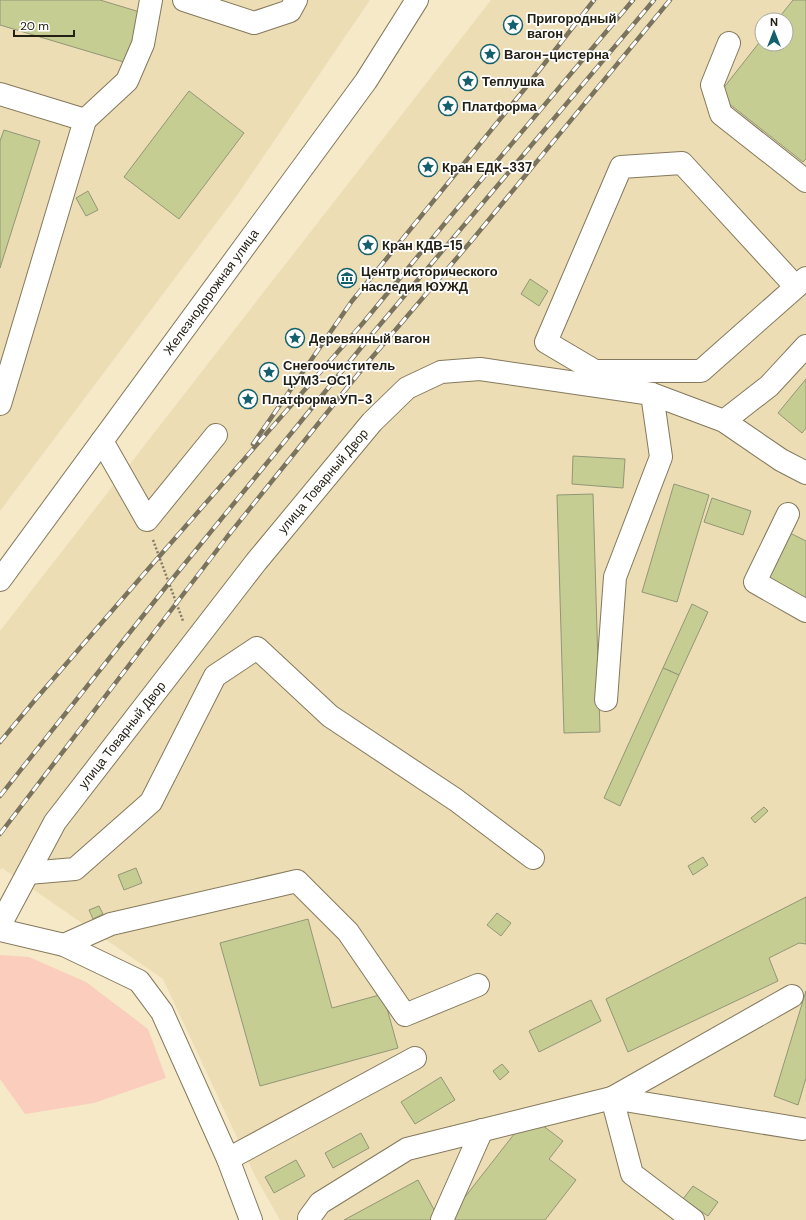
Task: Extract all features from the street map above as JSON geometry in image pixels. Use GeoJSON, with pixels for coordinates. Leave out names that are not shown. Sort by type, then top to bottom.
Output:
{"type":"FeatureCollection","features":[{"type":"Feature","properties":{"kind":"street"},"geometry":{"type":"LineString","coordinates":[[0,404],[85,120],[127,81],[142,44],[151,0]]}},
{"type":"Feature","properties":{"kind":"street"},"geometry":{"type":"LineString","coordinates":[[184,0],[254,23],[290,11],[296,0]]}},
{"type":"Feature","properties":{"kind":"street","name":"Железнодорожная улица"},"geometry":{"type":"LineString","coordinates":[[0,580],[366,81],[417,0]]}},
{"type":"Feature","properties":{"kind":"street"},"geometry":{"type":"LineString","coordinates":[[729,43],[712,85],[721,114],[806,181]]}},
{"type":"Feature","properties":{"kind":"street"},"geometry":{"type":"LineString","coordinates":[[0,94],[85,120]]}},
{"type":"Feature","properties":{"kind":"street"},"geometry":{"type":"LineString","coordinates":[[682,163],[801,282],[701,371],[595,371],[546,342],[621,167],[682,163]]}},
{"type":"Feature","properties":{"kind":"street"},"geometry":{"type":"LineString","coordinates":[[724,421],[769,386],[806,346]]}},
{"type":"Feature","properties":{"kind":"street","name":"улица Товарный Двор"},"geometry":{"type":"LineString","coordinates":[[0,925],[55,822],[256,562],[367,428],[406,388],[441,372],[480,369],[652,394],[724,421],[781,460],[806,473]]}},
{"type":"Feature","properties":{"kind":"street"},"geometry":{"type":"LineString","coordinates":[[606,700],[615,577],[661,457],[652,394]]}},
{"type":"Feature","properties":{"kind":"street"},"geometry":{"type":"LineString","coordinates":[[102,441],[146,520],[216,436]]}},
{"type":"Feature","properties":{"kind":"street"},"geometry":{"type":"LineString","coordinates":[[788,514],[755,582],[806,610]]}},
{"type":"Feature","properties":{"kind":"street"},"geometry":{"type":"LineString","coordinates":[[28,873],[75,869],[151,802],[215,676],[258,648],[330,716],[456,800],[533,858]]}},
{"type":"Feature","properties":{"kind":"street"},"geometry":{"type":"LineString","coordinates":[[64,945],[110,924],[298,881],[348,932],[405,1016],[478,985]]}},
{"type":"Feature","properties":{"kind":"street"},"geometry":{"type":"LineString","coordinates":[[0,930],[64,945],[139,981],[162,1012],[228,1159],[250,1220]]}},
{"type":"Feature","properties":{"kind":"street"},"geometry":{"type":"LineString","coordinates":[[309,1220],[320,1203],[407,1149],[612,1098],[792,996]]}},
{"type":"Feature","properties":{"kind":"street"},"geometry":{"type":"LineString","coordinates":[[228,1159],[415,1058]]}},
{"type":"Feature","properties":{"kind":"street"},"geometry":{"type":"LineString","coordinates":[[612,1098],[802,1129]]}},
{"type":"Feature","properties":{"kind":"street"},"geometry":{"type":"LineString","coordinates":[[612,1098],[632,1174],[693,1220]]}},
{"type":"Feature","properties":{"kind":"street"},"geometry":{"type":"LineString","coordinates":[[442,1220],[482,1130]]}},
{"type":"Feature","properties":{"kind":"path"},"geometry":{"type":"LineString","coordinates":[[146,520],[192,645]]}},
{"type":"Feature","properties":{"kind":"shaded area"},"geometry":{"type":"Polygon","coordinates":[[[0,0],[370,0],[238,194],[0,511],[0,0]]]}},
{"type":"Feature","properties":{"kind":"shaded area"},"geometry":{"type":"Polygon","coordinates":[[[491,0],[806,0],[806,1220],[280,1220],[255,1176],[163,979],[2,868],[0,870],[0,631],[491,0]]]}},
{"type":"Feature","properties":{"kind":"shaded area"},"geometry":{"type":"Polygon","coordinates":[[[0,955],[29,957],[86,982],[148,1029],[166,1078],[94,1103],[25,1114],[0,1079],[0,955]]]}},
{"type":"Feature","properties":{"kind":"building"},"geometry":{"type":"Polygon","coordinates":[[[0,0],[100,0],[143,13],[127,63],[0,25],[0,0]]]}},
{"type":"Feature","properties":{"kind":"building"},"geometry":{"type":"Polygon","coordinates":[[[793,0],[806,0],[806,159],[803,162],[718,95],[754,49],[754,52],[794,52],[794,12],[783,12],[793,0]]]}},
{"type":"Feature","properties":{"kind":"building"},"geometry":{"type":"Polygon","coordinates":[[[189,91],[244,133],[179,219],[124,177],[189,91]]]}},
{"type":"Feature","properties":{"kind":"building"},"geometry":{"type":"Polygon","coordinates":[[[4,130],[40,141],[0,268],[0,141],[4,130]]]}},
{"type":"Feature","properties":{"kind":"building"},"geometry":{"type":"Polygon","coordinates":[[[88,191],[98,210],[86,216],[76,198],[88,191]]]}},
{"type":"Feature","properties":{"kind":"building"},"geometry":{"type":"Polygon","coordinates":[[[530,279],[548,291],[539,306],[521,294],[530,279]]]}},
{"type":"Feature","properties":{"kind":"building"},"geometry":{"type":"Polygon","coordinates":[[[806,379],[806,428],[802,433],[778,413],[806,379]]]}},
{"type":"Feature","properties":{"kind":"building"},"geometry":{"type":"Polygon","coordinates":[[[573,456],[625,459],[623,488],[572,484],[573,456]]]}},
{"type":"Feature","properties":{"kind":"building"},"geometry":{"type":"Polygon","coordinates":[[[674,484],[709,495],[677,602],[642,592],[674,484]]]}},
{"type":"Feature","properties":{"kind":"building"},"geometry":{"type":"Polygon","coordinates":[[[593,494],[600,732],[564,733],[557,495],[593,494]]]}},
{"type":"Feature","properties":{"kind":"building"},"geometry":{"type":"Polygon","coordinates":[[[712,498],[751,511],[743,535],[704,522],[712,498]]]}},
{"type":"Feature","properties":{"kind":"building"},"geometry":{"type":"Polygon","coordinates":[[[790,533],[806,541],[806,606],[763,584],[790,533]]]}},
{"type":"Feature","properties":{"kind":"building"},"geometry":{"type":"Polygon","coordinates":[[[692,604],[708,612],[679,675],[663,668],[692,604]]]}},
{"type":"Feature","properties":{"kind":"building"},"geometry":{"type":"Polygon","coordinates":[[[663,668],[679,675],[620,806],[604,798],[663,668]]]}},
{"type":"Feature","properties":{"kind":"building"},"geometry":{"type":"Polygon","coordinates":[[[764,807],[768,811],[755,823],[751,818],[764,807]]]}},
{"type":"Feature","properties":{"kind":"building"},"geometry":{"type":"Polygon","coordinates":[[[703,857],[708,865],[693,875],[688,866],[703,857]]]}},
{"type":"Feature","properties":{"kind":"building"},"geometry":{"type":"Polygon","coordinates":[[[136,868],[142,883],[124,890],[118,875],[136,868]]]}},
{"type":"Feature","properties":{"kind":"building"},"geometry":{"type":"Polygon","coordinates":[[[806,897],[806,944],[799,943],[769,958],[778,981],[628,1052],[606,999],[806,897]]]}},
{"type":"Feature","properties":{"kind":"building"},"geometry":{"type":"Polygon","coordinates":[[[99,906],[103,914],[93,919],[89,910],[99,906]]]}},
{"type":"Feature","properties":{"kind":"building"},"geometry":{"type":"Polygon","coordinates":[[[497,913],[511,923],[501,936],[487,925],[497,913]]]}},
{"type":"Feature","properties":{"kind":"building"},"geometry":{"type":"Polygon","coordinates":[[[308,919],[332,1008],[383,994],[398,1048],[260,1086],[220,943],[308,919]]]}},
{"type":"Feature","properties":{"kind":"building"},"geometry":{"type":"Polygon","coordinates":[[[806,991],[806,1078],[798,1105],[774,1096],[806,991]]]}},
{"type":"Feature","properties":{"kind":"building"},"geometry":{"type":"Polygon","coordinates":[[[591,1000],[601,1021],[539,1052],[529,1031],[591,1000]]]}},
{"type":"Feature","properties":{"kind":"building"},"geometry":{"type":"Polygon","coordinates":[[[502,1064],[509,1072],[500,1080],[493,1071],[502,1064]]]}},
{"type":"Feature","properties":{"kind":"building"},"geometry":{"type":"Polygon","coordinates":[[[441,1077],[455,1100],[415,1124],[401,1102],[441,1077]]]}},
{"type":"Feature","properties":{"kind":"building"},"geometry":{"type":"Polygon","coordinates":[[[529,1115],[563,1141],[549,1159],[576,1180],[545,1220],[447,1220],[529,1115]]]}},
{"type":"Feature","properties":{"kind":"building"},"geometry":{"type":"Polygon","coordinates":[[[361,1133],[369,1148],[333,1168],[325,1153],[361,1133]]]}},
{"type":"Feature","properties":{"kind":"building"},"geometry":{"type":"Polygon","coordinates":[[[296,1160],[305,1176],[274,1193],[265,1177],[296,1160]]]}},
{"type":"Feature","properties":{"kind":"building"},"geometry":{"type":"Polygon","coordinates":[[[418,1180],[438,1217],[434,1220],[344,1220],[418,1180]]]}},
{"type":"Feature","properties":{"kind":"building"},"geometry":{"type":"Polygon","coordinates":[[[693,1186],[718,1202],[708,1216],[683,1199],[693,1186]]]}},
{"type":"Feature","properties":{"kind":"railway"},"geometry":{"type":"LineString","coordinates":[[253,444],[352,301],[527,86],[594,0]]}},
{"type":"Feature","properties":{"kind":"railway"},"geometry":{"type":"LineString","coordinates":[[0,742],[143,575],[363,323],[450,217],[633,0]]}},
{"type":"Feature","properties":{"kind":"railway"},"geometry":{"type":"LineString","coordinates":[[0,796],[169,583],[373,333],[654,0]]}},
{"type":"Feature","properties":{"kind":"railway"},"geometry":{"type":"LineString","coordinates":[[0,834],[227,537],[363,368],[473,239],[670,0]]}},
{"type":"Feature","properties":{"kind":"place","name":"Пригородный вагон"},"geometry":{"type":"Point","coordinates":[513,25]}},
{"type":"Feature","properties":{"kind":"place","name":"Вагон-цистерна"},"geometry":{"type":"Point","coordinates":[490,54]}},
{"type":"Feature","properties":{"kind":"place","name":"Теплушка"},"geometry":{"type":"Point","coordinates":[468,81]}},
{"type":"Feature","properties":{"kind":"place","name":"Платформа"},"geometry":{"type":"Point","coordinates":[448,106]}},
{"type":"Feature","properties":{"kind":"place","name":"Кран ЕДК-337"},"geometry":{"type":"Point","coordinates":[428,167]}},
{"type":"Feature","properties":{"kind":"place","name":"Кран КДВ-15"},"geometry":{"type":"Point","coordinates":[368,245]}},
{"type":"Feature","properties":{"kind":"place","name":"Центр исторического наследия ЮУЖД"},"geometry":{"type":"Point","coordinates":[347,278]}},
{"type":"Feature","properties":{"kind":"place","name":"Деревянный вагон"},"geometry":{"type":"Point","coordinates":[295,338]}},
{"type":"Feature","properties":{"kind":"place","name":"Снегоочиститель ЦУМ3-ОС1"},"geometry":{"type":"Point","coordinates":[269,372]}},
{"type":"Feature","properties":{"kind":"place","name":"Платформа УП-3"},"geometry":{"type":"Point","coordinates":[248,399]}}]}
